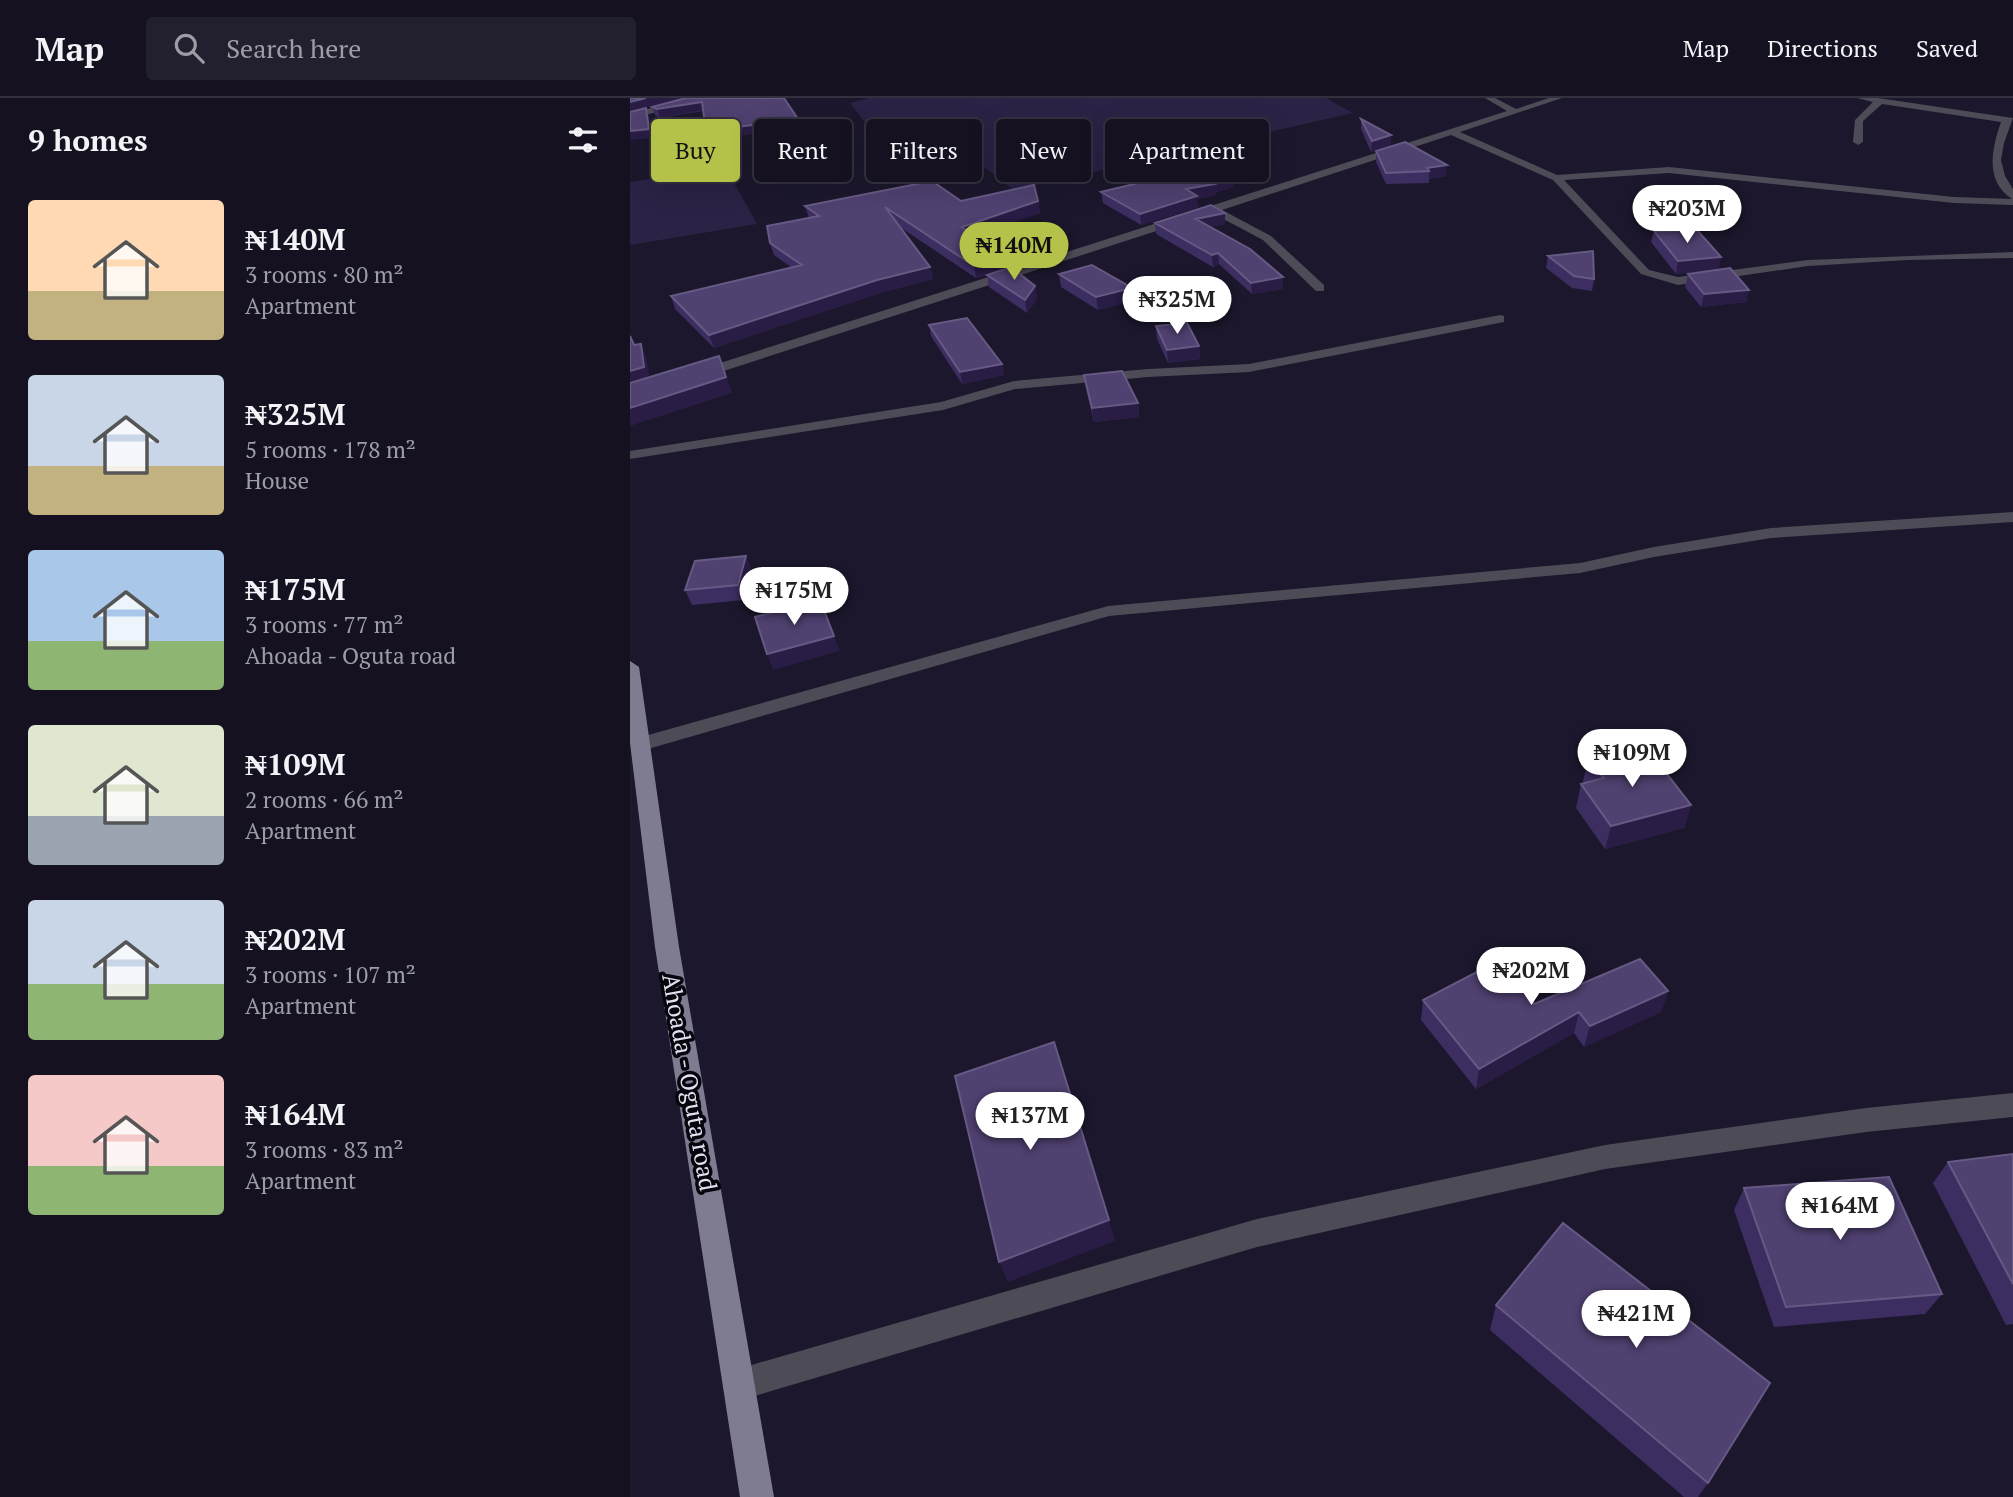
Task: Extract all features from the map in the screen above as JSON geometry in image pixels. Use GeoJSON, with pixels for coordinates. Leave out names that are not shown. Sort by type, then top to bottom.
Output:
{"type":"FeatureCollection","features":[{"type":"Feature","properties":{"kind":"main road","name":"Ahoada - Oguta road"},"geometry":{"type":"LineString","coordinates":[[630,667],[667,947],[741,1384],[757,1497]]}},
{"type":"Feature","properties":{"kind":"street"},"geometry":{"type":"LineString","coordinates":[[630,116],[706,98]]}},
{"type":"Feature","properties":{"kind":"street"},"geometry":{"type":"LineString","coordinates":[[1489,98],[1515,112]]}},
{"type":"Feature","properties":{"kind":"street"},"geometry":{"type":"LineString","coordinates":[[683,380],[1558,98]]}},
{"type":"Feature","properties":{"kind":"street"},"geometry":{"type":"LineString","coordinates":[[1861,98],[2009,121],[1995,157],[1998,177],[2013,196]]}},
{"type":"Feature","properties":{"kind":"street"},"geometry":{"type":"LineString","coordinates":[[1858,142],[1859,120],[1880,101]]}},
{"type":"Feature","properties":{"kind":"street"},"geometry":{"type":"LineString","coordinates":[[1454,133],[1556,178],[1645,272],[1678,281],[1808,263],[1908,257],[2013,256]]}},
{"type":"Feature","properties":{"kind":"street"},"geometry":{"type":"LineString","coordinates":[[1556,178],[1669,170],[1940,198],[2013,202]]}},
{"type":"Feature","properties":{"kind":"street"},"geometry":{"type":"LineString","coordinates":[[1214,210],[1267,238],[1320,288]]}},
{"type":"Feature","properties":{"kind":"street"},"geometry":{"type":"LineString","coordinates":[[630,455],[943,406],[1014,385],[1148,373],[1249,368],[1500,319]]}},
{"type":"Feature","properties":{"kind":"street"},"geometry":{"type":"LineString","coordinates":[[641,744],[1108,611],[1580,568],[1654,552],[1771,533],[2013,517]]}},
{"type":"Feature","properties":{"kind":"street"},"geometry":{"type":"LineString","coordinates":[[741,1384],[1257,1233],[1605,1157],[1866,1120],[2013,1105]]}},
{"type":"Feature","properties":{"kind":"shaded area"},"geometry":{"type":"Polygon","coordinates":[[[869,98],[1326,98],[1353,113],[1269,132],[1269,119],[1105,119],[1105,169],[1091,173],[1091,119],[996,119],[996,176],[982,165],[982,119],[866,119],[866,124],[850,103],[869,98]]]}},
{"type":"Feature","properties":{"kind":"shaded area"},"geometry":{"type":"Polygon","coordinates":[[[651,179],[651,182],[734,182],[757,224],[630,245],[630,182],[651,179]]]}},
{"type":"Feature","properties":{"kind":"shaded area"},"geometry":{"type":"Polygon","coordinates":[[[1004,182],[1049,182],[1014,190],[1004,182]]]}},
{"type":"Feature","properties":{"kind":"building"},"geometry":{"type":"Polygon","coordinates":[[[630,98],[646,98],[630,102],[630,98]]]}},
{"type":"Feature","properties":{"kind":"building"},"geometry":{"type":"Polygon","coordinates":[[[686,98],[784,98],[798,119],[754,119],[754,125],[740,127],[740,119],[704,119],[702,102],[657,109],[652,107],[686,98]]]}},
{"type":"Feature","properties":{"kind":"building"},"geometry":{"type":"Polygon","coordinates":[[[646,108],[649,129],[630,131],[630,112],[646,108]]]}},
{"type":"Feature","properties":{"kind":"building"},"geometry":{"type":"Polygon","coordinates":[[[1361,119],[1391,135],[1372,141],[1361,119]]]}},
{"type":"Feature","properties":{"kind":"building"},"geometry":{"type":"Polygon","coordinates":[[[1405,142],[1447,165],[1427,168],[1429,171],[1386,173],[1376,151],[1405,142]]]}},
{"type":"Feature","properties":{"kind":"building"},"geometry":{"type":"Polygon","coordinates":[[[927,182],[933,182],[961,201],[1034,185],[1038,201],[962,227],[1000,258],[974,266],[885,207],[930,267],[877,280],[709,335],[671,296],[802,265],[770,243],[767,226],[819,216],[805,206],[927,182]]]}},
{"type":"Feature","properties":{"kind":"building"},"geometry":{"type":"Polygon","coordinates":[[[1142,182],[1215,184],[1186,189],[1197,196],[1140,214],[1101,192],[1142,182]]]}},
{"type":"Feature","properties":{"kind":"building"},"geometry":{"type":"Polygon","coordinates":[[[1211,205],[1225,213],[1196,219],[1250,249],[1283,277],[1251,283],[1218,253],[1212,255],[1155,223],[1211,205]]]}},
{"type":"Feature","properties":{"kind":"building"},"geometry":{"type":"Polygon","coordinates":[[[1697,230],[1721,257],[1678,261],[1654,231],[1697,230]]]}},
{"type":"Feature","properties":{"kind":"building"},"geometry":{"type":"Polygon","coordinates":[[[1593,251],[1594,279],[1574,276],[1548,256],[1593,251]]]}},
{"type":"Feature","properties":{"kind":"building"},"geometry":{"type":"Polygon","coordinates":[[[1092,265],[1132,288],[1096,297],[1059,274],[1092,265]]]}},
{"type":"Feature","properties":{"kind":"building"},"geometry":{"type":"Polygon","coordinates":[[[1011,267],[1035,286],[1025,300],[987,275],[1011,267]]]}},
{"type":"Feature","properties":{"kind":"building"},"geometry":{"type":"Polygon","coordinates":[[[1730,268],[1749,290],[1704,294],[1688,274],[1730,268]]]}},
{"type":"Feature","properties":{"kind":"building"},"geometry":{"type":"Polygon","coordinates":[[[967,318],[1002,364],[960,372],[929,325],[967,318]]]}},
{"type":"Feature","properties":{"kind":"building"},"geometry":{"type":"Polygon","coordinates":[[[1187,323],[1199,346],[1167,350],[1156,326],[1187,323]]]}},
{"type":"Feature","properties":{"kind":"building"},"geometry":{"type":"Polygon","coordinates":[[[630,336],[634,345],[641,344],[644,367],[630,371],[630,336]]]}},
{"type":"Feature","properties":{"kind":"building"},"geometry":{"type":"Polygon","coordinates":[[[719,356],[726,377],[630,408],[630,383],[719,356]]]}},
{"type":"Feature","properties":{"kind":"building"},"geometry":{"type":"Polygon","coordinates":[[[1122,371],[1138,403],[1092,408],[1084,375],[1122,371]]]}},
{"type":"Feature","properties":{"kind":"building"},"geometry":{"type":"Polygon","coordinates":[[[746,556],[738,585],[685,590],[695,561],[746,556]]]}},
{"type":"Feature","properties":{"kind":"building"},"geometry":{"type":"Polygon","coordinates":[[[820,600],[834,636],[767,654],[755,617],[820,600]]]}},
{"type":"Feature","properties":{"kind":"building"},"geometry":{"type":"Polygon","coordinates":[[[1628,748],[1644,768],[1659,764],[1691,805],[1611,826],[1581,784],[1604,778],[1588,759],[1628,748]]]}},
{"type":"Feature","properties":{"kind":"building"},"geometry":{"type":"Polygon","coordinates":[[[1640,959],[1668,991],[1590,1026],[1579,1012],[1479,1069],[1423,1000],[1496,962],[1534,1004],[1640,959]]]}},
{"type":"Feature","properties":{"kind":"building"},"geometry":{"type":"Polygon","coordinates":[[[1054,1042],[1109,1220],[999,1262],[955,1076],[1054,1042]]]}},
{"type":"Feature","properties":{"kind":"building"},"geometry":{"type":"Polygon","coordinates":[[[2013,1154],[2013,1284],[1948,1162],[2013,1154]]]}},
{"type":"Feature","properties":{"kind":"building"},"geometry":{"type":"Polygon","coordinates":[[[1889,1177],[1942,1294],[1786,1307],[1744,1188],[1889,1177]]]}},
{"type":"Feature","properties":{"kind":"building"},"geometry":{"type":"Polygon","coordinates":[[[1563,1223],[1770,1383],[1708,1483],[1496,1305],[1563,1223]]]}}]}
